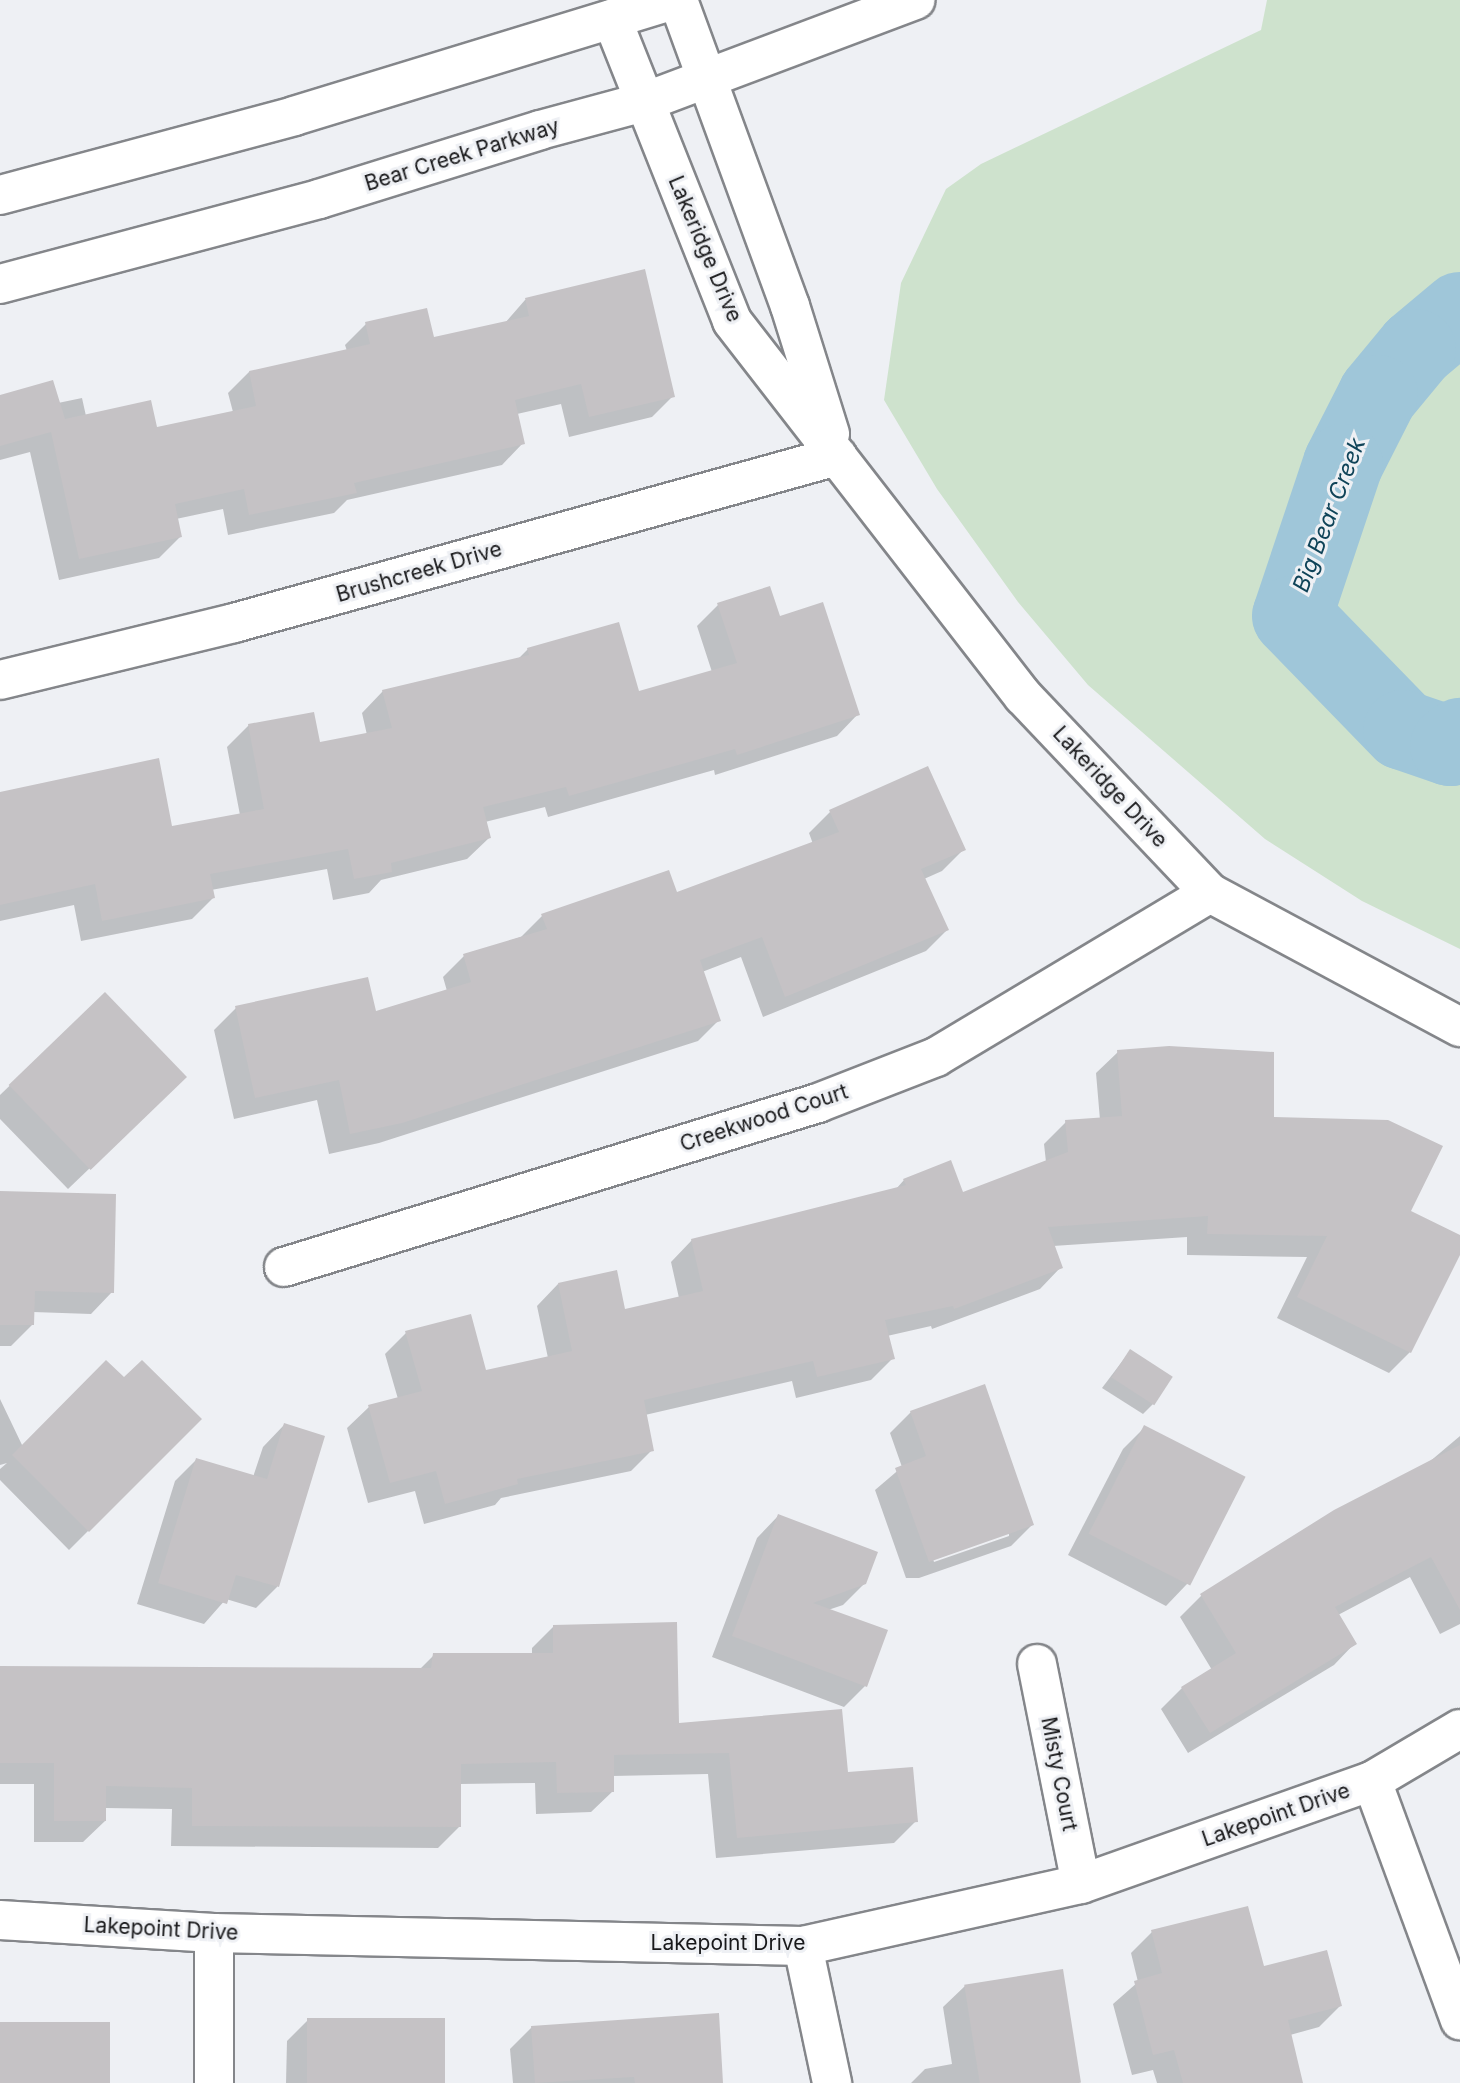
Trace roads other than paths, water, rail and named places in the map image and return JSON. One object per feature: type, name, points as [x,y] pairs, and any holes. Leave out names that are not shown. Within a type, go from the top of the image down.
[{"type":"street","points":[[0,195],[294,116],[675,0]]},
{"type":"street","name":"Lakeridge Drive","points":[[675,0],[708,81],[790,306],[837,456]]},
{"type":"street","name":"Bear Creek Parkway","points":[[0,284],[319,199],[540,130],[644,102],[708,81],[915,0]]},
{"type":"street","name":"Lakeridge Drive","points":[[612,19],[732,321],[1023,696],[1210,893],[1460,1027]]},
{"type":"street","name":"Brushcreek Drive","points":[[0,680],[234,623],[837,456]]},
{"type":"street","name":"Creekwood Court","points":[[284,1267],[818,1103],[936,1057],[1210,893]]},
{"type":"street","name":"Misty Court","points":[[1037,1664],[1081,1884]]},
{"type":"street","name":"Lakepoint Drive","points":[[0,1920],[214,1933],[803,1946],[1081,1884],[1372,1781],[1460,1730]]},
{"type":"street","points":[[1372,1781],[1460,2020]]},
{"type":"street","points":[[214,1933],[214,2083]]},
{"type":"street","points":[[803,1946],[832,2083]]},
{"type":"waterway","name":"Big Bear Creek","points":[[1460,312],[1416,349],[1378,395],[1343,464],[1292,616],[1403,730],[1450,746],[1460,738]]}]
